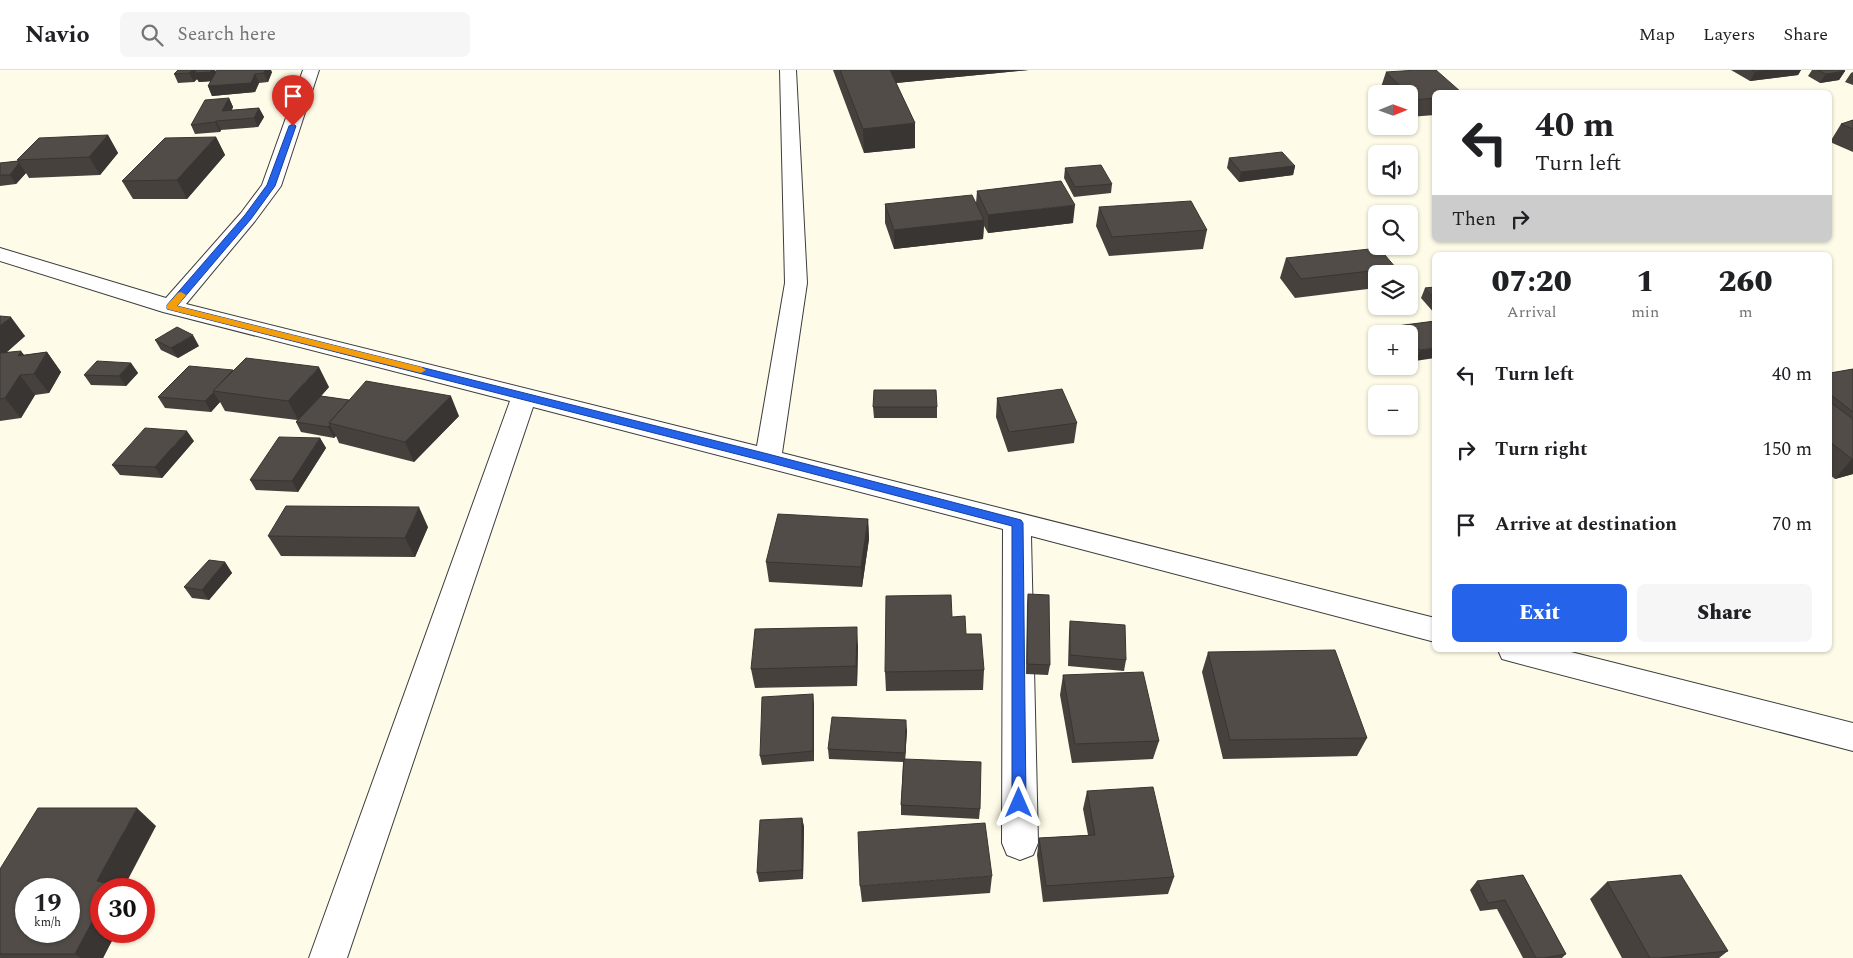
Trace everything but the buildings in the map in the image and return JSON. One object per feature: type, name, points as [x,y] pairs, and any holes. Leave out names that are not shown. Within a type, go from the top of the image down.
[{"type":"street","points":[[171,307],[248,217],[271,186],[312,70]]},
{"type":"street","points":[[768,458],[796,283],[788,70]]},
{"type":"street","points":[[0,254],[171,307],[768,458],[1432,629]]},
{"type":"street","points":[[328,958],[524,396]]},
{"type":"street","points":[[1017,523],[1020,843]]},
{"type":"street","points":[[1521,652],[1853,737]]},
{"type":"slow traffic","points":[[181,295],[171,307],[421,370]]},
{"type":"route","points":[[293,126],[271,186],[248,217],[171,307],[1017,523],[1019,803]]}]
